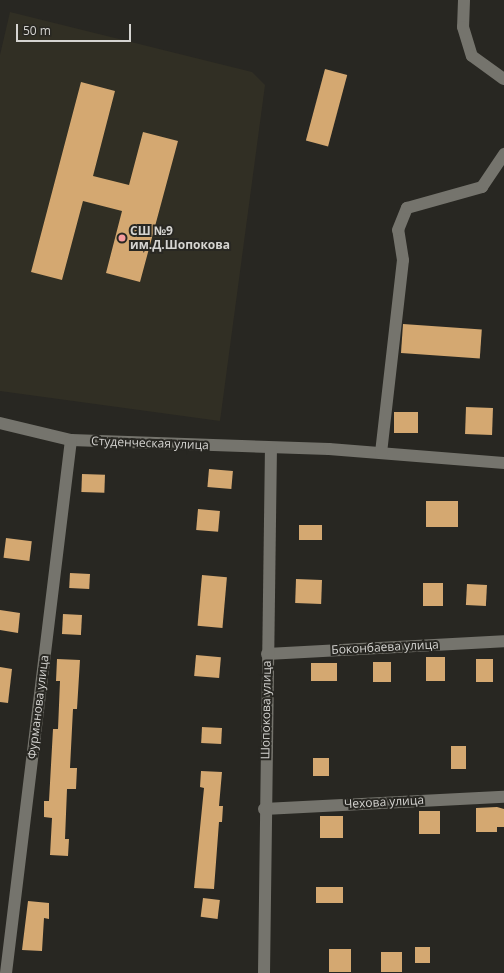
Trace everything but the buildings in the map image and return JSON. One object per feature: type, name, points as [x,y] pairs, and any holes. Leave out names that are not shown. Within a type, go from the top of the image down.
[{"type":"street","points":[[464,0],[462,27],[472,56],[504,79]]},
{"type":"street","points":[[504,154],[482,188],[407,208],[398,230],[403,260],[381,453],[504,463]]},
{"type":"street","name":"Студенческая улица","points":[[0,423],[71,440],[329,449],[381,453]]},
{"type":"street","name":"Фурманова улица","points":[[6,973],[71,440]]},
{"type":"street","name":"Шопокова улица","points":[[264,973],[264,809],[270,448]]},
{"type":"street","name":"Боконбаева улица","points":[[267,654],[504,641]]},
{"type":"street","name":"Чехова улица","points":[[264,809],[504,797]]},
{"type":"shaded area","name":"СШ №9 им.Д.Шопокова","points":[[10,12],[252,72],[265,85],[220,421],[0,391],[0,55]]},
{"type":"place","name":"СШ №9 им.Д.Шопокова","points":[[122,238]]}]
